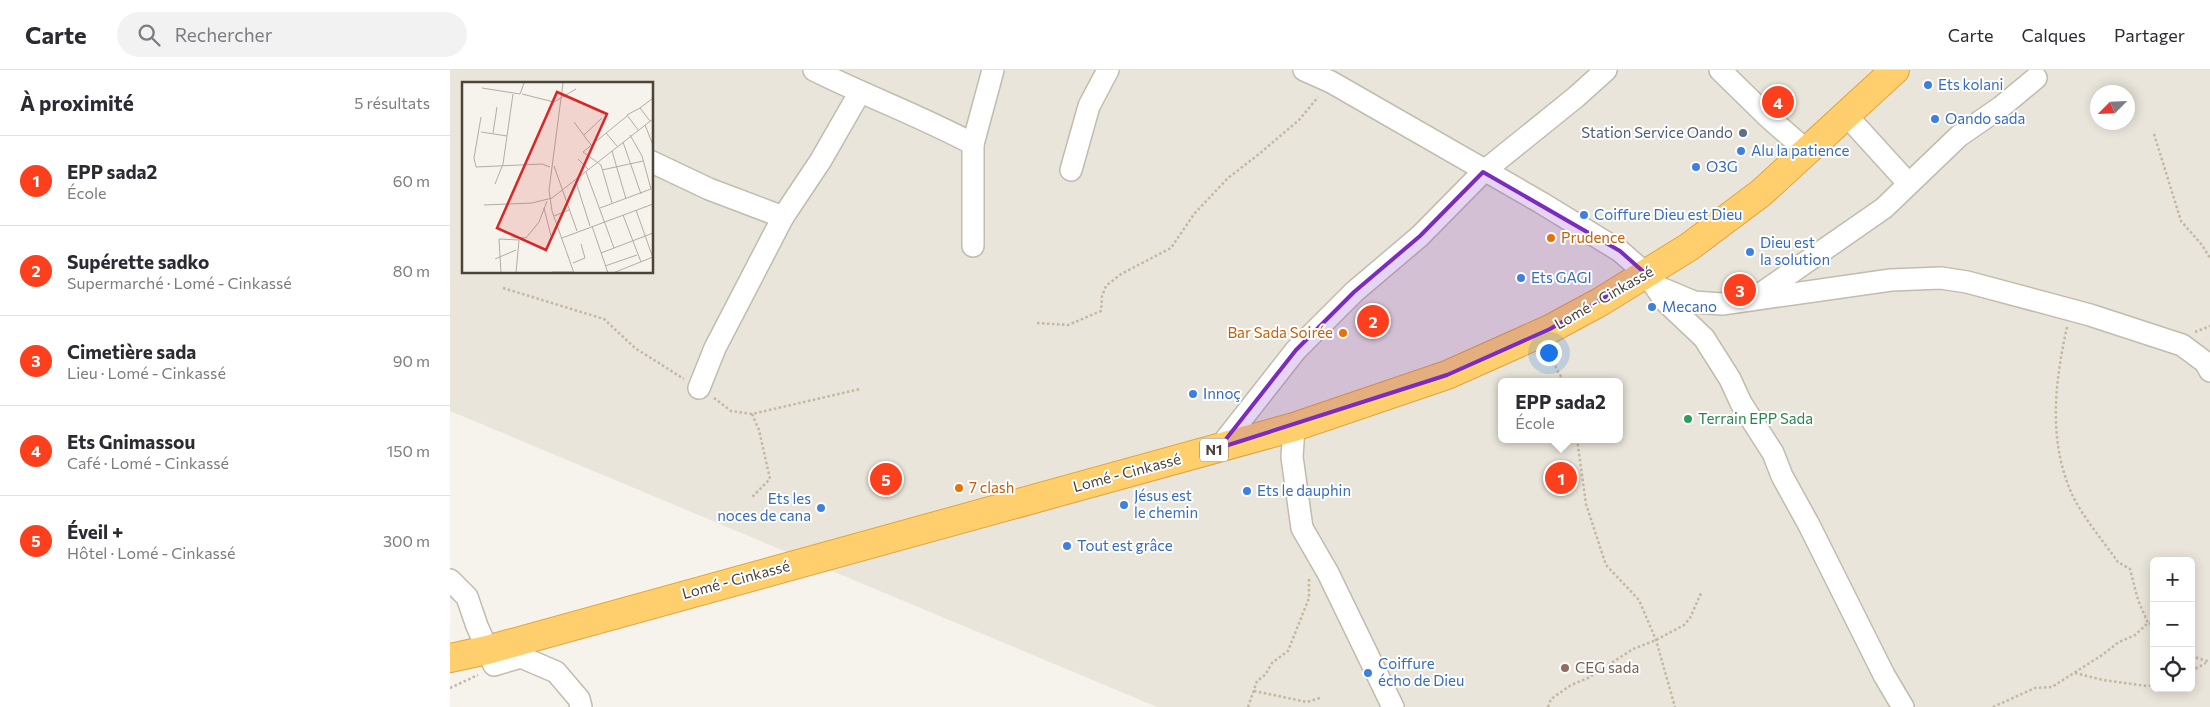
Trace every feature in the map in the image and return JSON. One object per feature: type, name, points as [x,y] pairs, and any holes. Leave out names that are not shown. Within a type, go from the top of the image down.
[{"type":"highway","name":"Lomé - Cinkassé","points":[[450,658],[491,657],[1294,427],[1447,375],[1550,329],[1650,279],[1761,193],[1895,70]]},
{"type":"street","points":[[814,70],[938,125],[973,144]]},
{"type":"street","points":[[973,246],[973,144],[993,70]]},
{"type":"street","points":[[1072,170],[1089,106],[1108,70]]},
{"type":"street","points":[[1304,70],[1337,76],[1483,172],[1540,202],[1620,251],[1650,279],[1666,302],[1704,338],[1730,379],[1741,403],[1772,453],[1884,675],[1903,707]]},
{"type":"street","points":[[1219,448],[1296,350],[1354,292],[1420,236],[1483,172],[1576,97],[1606,70]]},
{"type":"street","points":[[1720,70],[1806,151]]},
{"type":"street","points":[[1749,302],[1884,208],[1959,136],[2002,107],[2036,78]]},
{"type":"street","points":[[699,388],[719,339],[783,217],[821,160],[860,92]]},
{"type":"street","points":[[1847,116],[1908,184]]},
{"type":"street","points":[[654,163],[709,189],[783,217]]},
{"type":"street","points":[[1650,279],[1694,302],[1722,304],[1749,302],[1891,280],[1941,278],[1967,282],[2117,323],[2182,345],[2205,362],[2210,371]]},
{"type":"street","points":[[1294,427],[1292,457],[1302,528],[1328,574],[1393,707]]},
{"type":"street","points":[[450,580],[467,597],[491,657],[520,657],[556,672],[579,700],[581,707]]},
{"type":"path","points":[[1037,323],[1068,325],[1101,311],[1102,296],[1106,286],[1121,274],[1171,248],[1194,214],[1228,178],[1299,120],[1337,76]]},
{"type":"path","points":[[2154,134],[2181,221],[2202,245],[2210,258]]},
{"type":"path","points":[[503,288],[604,319],[635,348],[699,388],[731,411],[752,414],[860,389]]},
{"type":"path","points":[[1993,707],[2036,688],[2052,687],[2119,642],[2135,635],[2148,623],[2138,600],[2130,569],[2118,562],[2071,493],[2061,462],[2055,429],[2059,368],[2069,310]]},
{"type":"path","points":[[1550,329],[1556,368],[1562,378]]},
{"type":"path","points":[[752,414],[759,430],[770,479],[752,497]]},
{"type":"path","points":[[1577,443],[1586,504],[1606,565],[1639,600],[1656,640],[1675,707]]},
{"type":"path","points":[[1248,707],[1257,681],[1265,675],[1272,663],[1288,651],[1309,598],[1308,572]]},
{"type":"path","points":[[1548,707],[1551,699],[1571,685],[1588,678],[1633,649],[1656,640],[1684,625],[1690,618],[1702,591]]},
{"type":"path","points":[[450,688],[465,682],[491,657]]},
{"type":"path","points":[[2195,657],[2209,662]]},
{"type":"path","points":[[2195,669],[2209,662]]},
{"type":"path","points":[[2074,673],[2103,680],[2150,686]]},
{"type":"path","points":[[1253,691],[1307,702],[1320,698]]},
{"type":"highlighted area","points":[[1483,172],[1620,251],[1646,274],[1550,329],[1447,375],[1219,448],[1296,350],[1354,292],[1420,236]]},
{"type":"shaded area","points":[[450,70],[2210,70],[2210,707],[1157,707],[450,411]]},
{"type":"place","name":"Ets kolani","points":[[1928,85]]},
{"type":"place","name":"Ets Gnimassou","points":[[1778,102]]},
{"type":"place","name":"Oando sada","points":[[1935,119]]},
{"type":"place","name":"Station Service Oando","points":[[1743,133]]},
{"type":"place","name":"Alu la patience","points":[[1741,151]]},
{"type":"place","name":"O3G","points":[[1696,167]]},
{"type":"place","name":"Coiffure Dieu est Dieu","points":[[1584,215]]},
{"type":"place","name":"Prudence","points":[[1551,238]]},
{"type":"place","name":"Dieu est la solution","points":[[1750,252]]},
{"type":"place","name":"Ets GAGI","points":[[1521,278]]},
{"type":"place","name":"Cimetière sada","points":[[1740,290]]},
{"type":"place","name":"Mecano","points":[[1652,307]]},
{"type":"place","name":"Supérette sadko","points":[[1373,321]]},
{"type":"place","name":"Bar Sada Soirée","points":[[1343,333]]},
{"type":"place","name":"Innoç","points":[[1193,394]]},
{"type":"place","name":"Terrain EPP Sada","points":[[1688,419]]},
{"type":"place","name":"EPP sada2","points":[[1561,478]]},
{"type":"place","name":"Éveil +","points":[[886,479]]},
{"type":"place","name":"7 clash","points":[[959,488]]},
{"type":"place","name":"Ets le dauphin","points":[[1247,491]]},
{"type":"place","name":"Jésus est le chemin","points":[[1124,505]]},
{"type":"place","name":"Ets les noces de cana","points":[[821,508]]},
{"type":"place","name":"Tout est grâce","points":[[1067,546]]},
{"type":"place","name":"CEG sada","points":[[1565,668]]},
{"type":"place","name":"Coiffure écho de Dieu","points":[[1368,673]]}]
